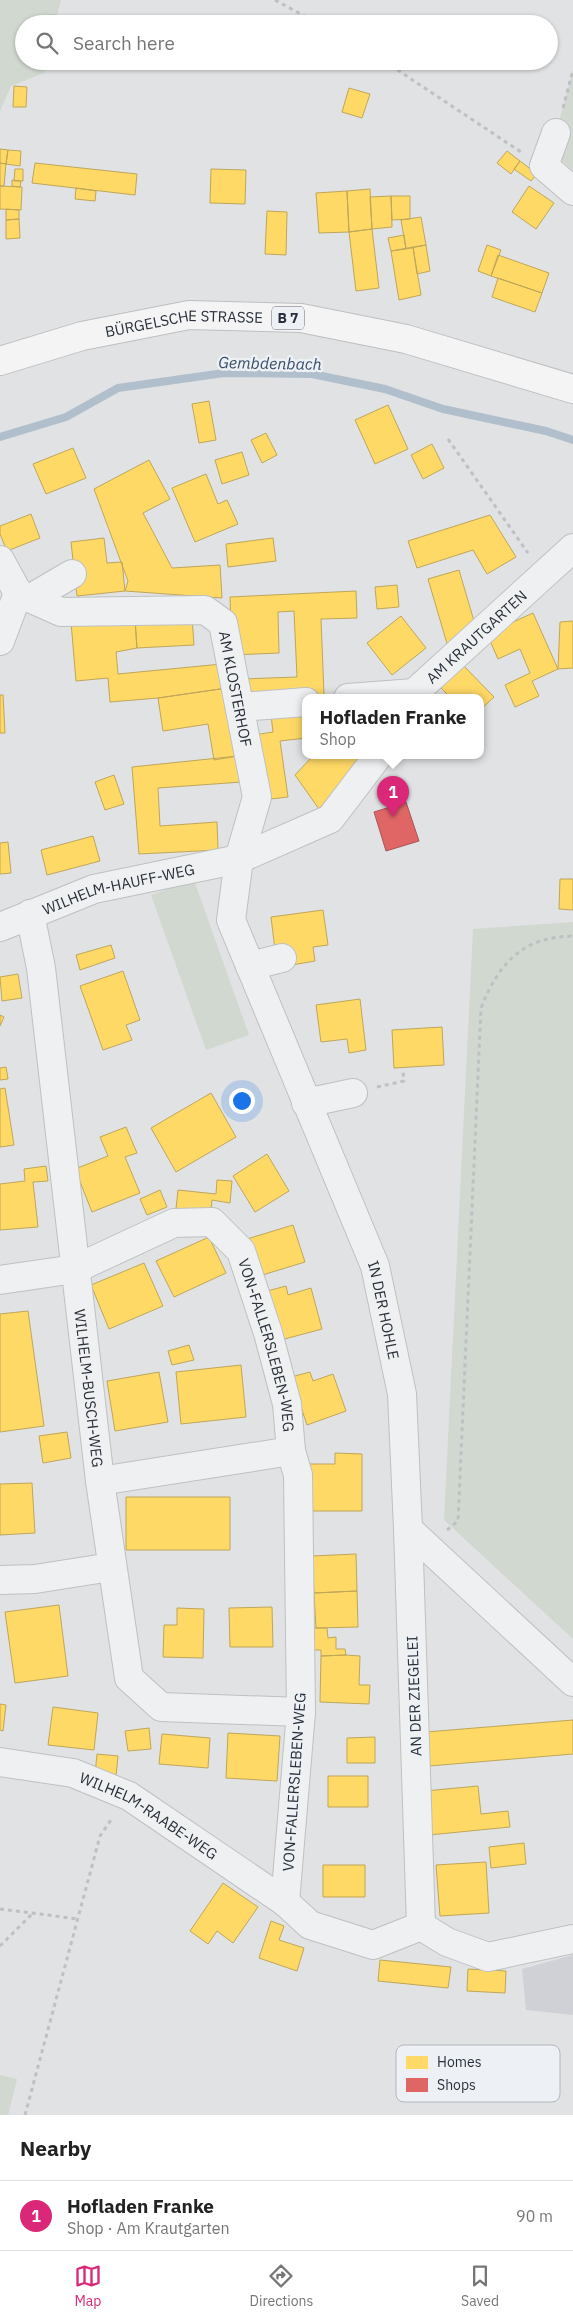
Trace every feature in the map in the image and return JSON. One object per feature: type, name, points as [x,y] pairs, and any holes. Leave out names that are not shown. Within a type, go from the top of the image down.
[{"type":"main road","name":"BÜRGELSCHE STRASSE","points":[[0,361],[82,336],[189,315],[301,318],[406,339],[573,389]]},
{"type":"street","points":[[556,133],[544,166],[573,191]]},
{"type":"street","name":"AM KRAUTGARTEN","points":[[415,694],[573,548]]},
{"type":"street","points":[[0,560],[24,596]]},
{"type":"street","points":[[0,641],[24,596],[72,574]]},
{"type":"street","name":"AM KLOSTERHOF","points":[[24,596],[62,612],[204,610],[223,622],[257,797],[239,859]]},
{"type":"street","points":[[240,707],[302,702]]},
{"type":"street","points":[[239,859],[330,819],[376,759]]},
{"type":"street","name":"WILHELM-HAUFF-WEG","points":[[0,927],[94,889],[239,859]]},
{"type":"street","name":"IN DER HOHLE","points":[[239,859],[231,920],[375,1266],[402,1394],[408,1529]]},
{"type":"street","name":"WILHELM-BUSCH-WEG","points":[[30,914],[40,968],[111,1567],[129,1678],[161,1707],[302,1712]]},
{"type":"street","points":[[250,966],[282,958]]},
{"type":"street","points":[[306,1103],[353,1093]]},
{"type":"street","name":"VON-FALLERSLEBEN-WEG","points":[[0,1280],[75,1269],[174,1223],[212,1222],[241,1251],[268,1333],[287,1404],[291,1451],[298,1475],[302,1712],[285,1902]]},
{"type":"street","name":"VON-FALLERSLEBEN-WEG","points":[[100,1481],[291,1451]]},
{"type":"street","points":[[408,1529],[573,1682]]},
{"type":"street","name":"AN DER ZIEGELEI","points":[[408,1529],[421,1926]]},
{"type":"street","points":[[0,1580],[34,1579],[111,1567]]},
{"type":"street","name":"WILHELM-RAABE-WEG","points":[[0,1762],[72,1773],[129,1796],[285,1902]]},
{"type":"street","points":[[285,1902],[310,1925],[373,1945],[421,1926],[447,1942],[488,1958],[573,1939]]},
{"type":"path","points":[[275,0],[302,15]]},
{"type":"path","points":[[398,70],[544,166]]},
{"type":"path","points":[[556,133],[573,70]]},
{"type":"path","points":[[448,439],[544,576]]},
{"type":"path","points":[[428,1548],[458,1521],[481,1008],[490,985],[506,961],[526,948],[552,937],[573,936]]},
{"type":"path","points":[[353,1093],[404,1081],[403,1072]]},
{"type":"path","points":[[25,2115],[100,1836],[129,1796]]},
{"type":"path","points":[[0,1909],[78,1919]]},
{"type":"path","points":[[0,1946],[33,1913]]},
{"type":"shaded area","points":[[0,0],[61,0],[57,15],[15,15],[15,70],[45,70],[44,73],[11,86],[0,111]]},
{"type":"shaded area","points":[[573,70],[573,170],[538,142],[556,133]]},
{"type":"shaded area","points":[[194,880],[249,1035],[206,1050],[151,895]]},
{"type":"shaded area","points":[[573,922],[573,1639],[444,1520],[473,929]]},
{"type":"shaded area","points":[[573,1955],[573,2015],[526,2010],[522,1969]]},
{"type":"shaded area","points":[[0,2075],[17,2079],[8,2115],[0,2115]]},
{"type":"building: Homes","points":[[14,86],[27,87],[26,107],[13,107]]},
{"type":"building: Homes","points":[[349,88],[370,94],[362,118],[342,112]]},
{"type":"building: Homes","points":[[0,149],[8,150],[6,164],[0,163]]},
{"type":"building: Homes","points":[[8,150],[21,151],[20,166],[6,164]]},
{"type":"building: Homes","points":[[507,151],[520,161],[511,174],[497,163]]},
{"type":"building: Homes","points":[[520,161],[537,174],[531,181],[514,169]]},
{"type":"building: Homes","points":[[0,163],[6,164],[4,186],[0,186]]},
{"type":"building: Homes","points":[[35,163],[137,174],[135,195],[32,183]]},
{"type":"building: Homes","points":[[15,169],[23,169],[23,181],[14,181]]},
{"type":"building: Homes","points":[[211,169],[246,170],[245,204],[210,203]]},
{"type":"building: Homes","points":[[12,180],[21,181],[20,187],[12,186]]},
{"type":"building: Homes","points":[[0,186],[22,187],[21,210],[0,209]]},
{"type":"building: Homes","points":[[529,186],[554,203],[536,229],[512,212]]},
{"type":"building: Homes","points":[[76,188],[96,191],[95,201],[75,199]]},
{"type":"building: Homes","points":[[370,189],[372,229],[349,232],[347,191]]},
{"type":"building: Homes","points":[[347,191],[349,232],[319,233],[316,193]]},
{"type":"building: Homes","points":[[391,196],[410,196],[410,219],[392,220]]},
{"type":"building: Homes","points":[[391,196],[392,227],[372,229],[370,197]]},
{"type":"building: Homes","points":[[6,209],[19,210],[19,219],[6,220]]},
{"type":"building: Homes","points":[[267,211],[287,212],[286,255],[265,254]]},
{"type":"building: Homes","points":[[421,217],[426,245],[406,249],[401,220]]},
{"type":"building: Homes","points":[[19,219],[20,238],[6,239],[6,220]]},
{"type":"building: Homes","points":[[372,229],[379,288],[356,291],[349,232]]},
{"type":"building: Homes","points":[[404,235],[406,249],[391,251],[388,238]]},
{"type":"building: Homes","points":[[426,245],[430,271],[417,274],[413,247]]},
{"type":"building: Homes","points":[[487,245],[501,250],[491,276],[478,271]]},
{"type":"building: Homes","points":[[413,247],[421,295],[399,300],[391,251]]},
{"type":"building: Homes","points":[[498,255],[549,273],[542,293],[491,276]]},
{"type":"building: Homes","points":[[498,278],[542,293],[535,312],[492,297]]},
{"type":"building: Homes","points":[[209,401],[216,440],[199,443],[192,404]]},
{"type":"building: Homes","points":[[388,405],[408,449],[375,464],[355,420]]},
{"type":"building: Homes","points":[[266,433],[277,455],[262,463],[251,440]]},
{"type":"building: Homes","points":[[432,444],[444,468],[423,479],[411,455]]},
{"type":"building: Homes","points":[[73,448],[86,478],[46,494],[33,464]]},
{"type":"building: Homes","points":[[242,452],[249,475],[222,484],[215,460]]},
{"type":"building: Homes","points":[[149,460],[170,499],[143,513],[172,568],[220,565],[222,598],[125,591],[128,581],[94,489]]},
{"type":"building: Homes","points":[[206,474],[218,504],[227,500],[238,524],[195,542],[172,488]]},
{"type":"building: Homes","points":[[31,514],[40,538],[7,551],[0,534],[0,526]]},
{"type":"building: Homes","points":[[490,515],[516,557],[487,574],[473,550],[417,568],[408,541]]},
{"type":"building: Homes","points":[[104,538],[107,563],[122,562],[125,591],[77,596],[71,542]]},
{"type":"building: Homes","points":[[273,538],[276,561],[228,567],[226,544]]},
{"type":"building: Homes","points":[[459,570],[474,621],[448,647],[428,579]]},
{"type":"building: Homes","points":[[397,585],[399,607],[377,609],[375,587]]},
{"type":"building: Homes","points":[[356,591],[357,618],[321,619],[324,694],[243,698],[242,679],[297,677],[294,611],[278,612],[279,653],[232,655],[230,597]]},
{"type":"building: Homes","points":[[533,613],[558,669],[532,681],[539,696],[515,707],[505,685],[530,673],[520,649],[498,659],[487,634]]},
{"type":"building: Homes","points":[[401,616],[426,648],[392,675],[367,643]]},
{"type":"building: Homes","points":[[192,617],[194,645],[137,648],[135,620]]},
{"type":"building: Homes","points":[[135,620],[137,648],[116,652],[118,674],[222,664],[227,688],[158,698],[110,702],[108,678],[76,681],[71,622]]},
{"type":"building: Homes","points":[[573,621],[573,668],[558,669],[560,622]]},
{"type":"building: Homes","points":[[461,663],[494,697],[484,706],[484,694],[447,694],[438,685]]},
{"type":"building: Homes","points":[[227,688],[238,756],[214,760],[208,724],[163,731],[158,698]]},
{"type":"building: Homes","points":[[0,695],[3,695],[5,733],[0,733]]},
{"type":"building: Homes","points":[[302,711],[302,738],[280,741],[288,797],[262,800],[254,735],[273,732],[271,715]]},
{"type":"building: Homes","points":[[238,756],[242,782],[158,788],[160,826],[217,822],[218,850],[139,854],[132,767]]},
{"type":"building: Homes","points":[[310,759],[360,759],[319,809],[295,775]]},
{"type":"building: Homes","points":[[114,775],[124,804],[105,810],[95,782]]},
{"type":"building: Homes","points":[[93,836],[100,861],[47,875],[41,850]]},
{"type":"building: Homes","points":[[8,842],[11,873],[0,874],[0,843]]},
{"type":"building: Homes","points":[[560,879],[573,879],[573,910],[559,909]]},
{"type":"building: Homes","points":[[323,910],[328,945],[313,947],[315,961],[292,965],[275,950],[271,917]]},
{"type":"building: Homes","points":[[111,945],[115,958],[80,970],[76,955]]},
{"type":"building: Homes","points":[[123,971],[140,1020],[126,1025],[132,1040],[103,1050],[80,986]]},
{"type":"building: Homes","points":[[18,974],[22,998],[2,1001],[0,977]]},
{"type":"building: Homes","points":[[360,999],[366,1050],[349,1053],[347,1039],[321,1042],[316,1005]]},
{"type":"building: Homes","points":[[0,1015],[4,1017],[0,1026]]},
{"type":"building: Homes","points":[[442,1027],[444,1065],[394,1068],[392,1030]]},
{"type":"building: Homes","points":[[6,1067],[8,1079],[0,1080],[0,1068]]},
{"type":"building: Homes","points":[[5,1088],[14,1145],[0,1147],[0,1089]]},
{"type":"building: Homes","points":[[211,1093],[236,1137],[176,1172],[151,1128]]},
{"type":"building: Homes","points":[[126,1127],[137,1153],[125,1157],[140,1193],[92,1212],[75,1169],[108,1156],[100,1137]]},
{"type":"building: Homes","points":[[267,1154],[289,1191],[255,1212],[233,1176]]},
{"type":"building: Homes","points":[[46,1166],[48,1181],[33,1182],[38,1227],[0,1230],[0,1184],[25,1181],[24,1169]]},
{"type":"building: Homes","points":[[217,1180],[232,1181],[230,1203],[212,1200],[211,1212],[176,1209],[178,1190],[216,1194]]},
{"type":"building: Homes","points":[[160,1190],[167,1207],[147,1215],[140,1199]]},
{"type":"building: Homes","points":[[293,1225],[305,1262],[259,1276],[247,1239]]},
{"type":"building: Homes","points":[[209,1237],[226,1273],[174,1297],[156,1261]]},
{"type":"building: Homes","points":[[144,1263],[163,1306],[109,1329],[91,1285]]},
{"type":"building: Homes","points":[[286,1286],[288,1295],[311,1288],[322,1329],[281,1340],[260,1293]]},
{"type":"building: Homes","points":[[28,1311],[44,1426],[0,1432],[0,1314]]},
{"type":"building: Homes","points":[[189,1345],[194,1360],[172,1365],[168,1351]]},
{"type":"building: Homes","points":[[241,1365],[246,1417],[181,1424],[176,1372]]},
{"type":"building: Homes","points":[[159,1372],[168,1422],[115,1431],[107,1381]]},
{"type":"building: Homes","points":[[310,1372],[313,1381],[333,1374],[346,1411],[307,1425],[291,1377]]},
{"type":"building: Homes","points":[[67,1432],[71,1458],[43,1463],[39,1436]]},
{"type":"building: Homes","points":[[335,1453],[362,1454],[362,1511],[306,1511],[307,1464],[335,1464]]},
{"type":"building: Homes","points":[[32,1483],[35,1533],[0,1535],[0,1484]]},
{"type":"building: Homes","points":[[126,1497],[230,1497],[230,1550],[126,1550]]},
{"type":"building: Homes","points":[[356,1554],[357,1591],[314,1593],[312,1556]]},
{"type":"building: Homes","points":[[357,1591],[358,1627],[316,1628],[314,1593]]},
{"type":"building: Homes","points":[[59,1605],[68,1676],[15,1683],[5,1612]]},
{"type":"building: Homes","points":[[272,1607],[273,1647],[230,1647],[229,1608]]},
{"type":"building: Homes","points":[[177,1608],[204,1609],[203,1658],[163,1657],[164,1625],[177,1625]]},
{"type":"building: Homes","points":[[308,1628],[327,1628],[328,1638],[336,1637],[336,1649],[345,1649],[346,1655],[321,1656],[321,1650],[308,1650]]},
{"type":"building: Homes","points":[[321,1656],[360,1656],[359,1685],[370,1685],[369,1704],[320,1702]]},
{"type":"building: Homes","points":[[0,1704],[6,1705],[3,1731],[0,1730]]},
{"type":"building: Homes","points":[[53,1707],[98,1713],[94,1750],[48,1745]]},
{"type":"building: Homes","points":[[573,1720],[573,1754],[429,1766],[426,1732]]},
{"type":"building: Homes","points":[[149,1728],[151,1749],[128,1751],[125,1731]]},
{"type":"building: Homes","points":[[228,1733],[280,1736],[277,1781],[226,1778]]},
{"type":"building: Homes","points":[[162,1734],[210,1738],[208,1768],[159,1764]]},
{"type":"building: Homes","points":[[375,1737],[375,1763],[347,1763],[347,1738]]},
{"type":"building: Homes","points":[[97,1754],[118,1756],[116,1776],[95,1774]]},
{"type":"building: Homes","points":[[328,1776],[368,1776],[368,1807],[328,1807]]},
{"type":"building: Homes","points":[[478,1786],[481,1814],[508,1811],[510,1827],[429,1835],[425,1791]]},
{"type":"building: Homes","points":[[524,1843],[526,1864],[491,1868],[489,1847]]},
{"type":"building: Homes","points":[[486,1862],[489,1913],[440,1916],[436,1865]]},
{"type":"building: Homes","points":[[323,1865],[365,1865],[365,1897],[323,1897]]},
{"type":"building: Homes","points":[[223,1883],[258,1907],[233,1943],[217,1931],[208,1944],[190,1931]]},
{"type":"building: Homes","points":[[271,1921],[284,1926],[279,1940],[304,1948],[297,1971],[259,1958]]},
{"type":"building: Homes","points":[[380,1960],[451,1967],[448,1988],[378,1981]]},
{"type":"building: Homes","points":[[468,1969],[506,1971],[505,1993],[467,1991]]},
{"type":"building: Shops","points":[[406,802],[419,841],[386,851],[374,812]]},
{"type":"waterway","name":"Gembdenbach","points":[[0,437],[66,417],[118,388],[224,373],[312,374],[385,389],[443,409],[546,431],[573,440]]},
{"type":"place","name":"Hofladen Franke","points":[[393,817]]}]
